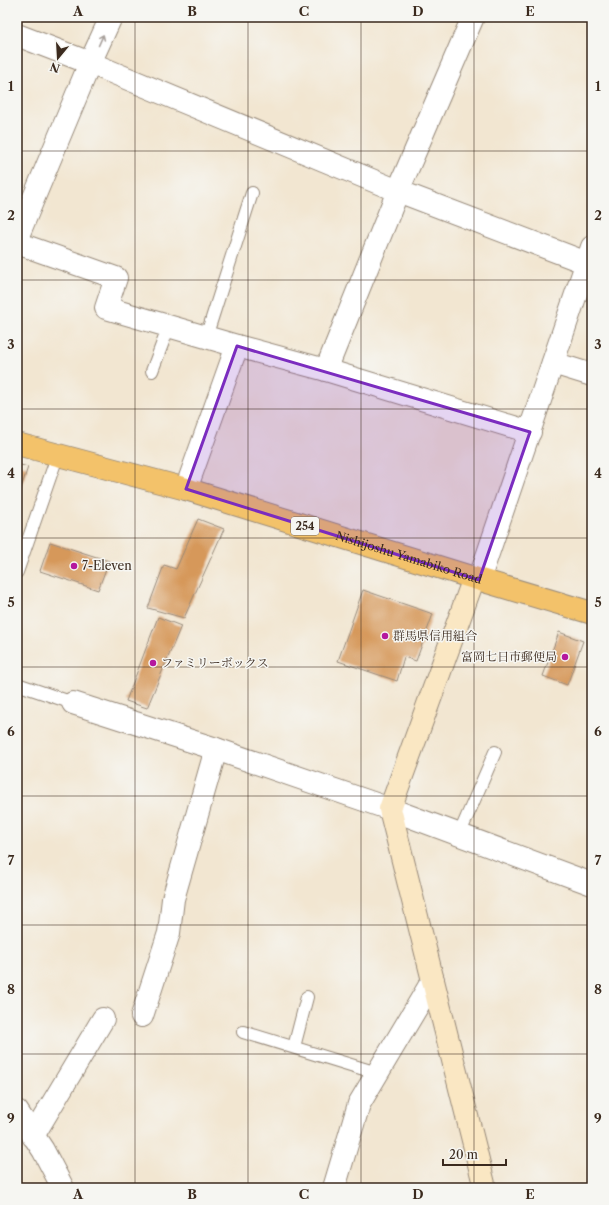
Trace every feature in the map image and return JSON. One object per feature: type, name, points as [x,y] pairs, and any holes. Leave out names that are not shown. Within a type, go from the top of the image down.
[{"type":"highway","name":"Nishijoshu Yamabiko Road","points":[[17,444],[186,489],[476,579],[592,613]]},
{"type":"street","points":[[111,17],[90,63],[17,238],[116,278],[106,308],[326,370],[530,432]]},
{"type":"street","points":[[326,370],[398,191],[473,17]]},
{"type":"street","points":[[17,35],[90,63],[398,191],[590,258],[530,432],[390,809],[485,1188]]},
{"type":"street","points":[[186,489],[237,346]]},
{"type":"street","points":[[554,363],[592,375]]},
{"type":"street","points":[[73,703],[216,749],[390,809],[592,884]]},
{"type":"street","points":[[142,1016],[169,933],[173,900],[216,749]]},
{"type":"street","points":[[334,1188],[359,1104],[433,980]]},
{"type":"street","points":[[63,1188],[24,1128],[103,1019]]},
{"type":"lane","points":[[206,337],[252,193]]},
{"type":"lane","points":[[152,371],[169,326]]},
{"type":"lane","points":[[17,572],[58,454]]},
{"type":"lane","points":[[17,684],[73,703]]},
{"type":"lane","points":[[459,835],[495,752]]},
{"type":"lane","points":[[294,1047],[307,997]]},
{"type":"lane","points":[[243,1032],[377,1073]]},
{"type":"highlighted area","points":[[237,346],[530,432],[479,580],[186,489]]},
{"type":"building","points":[[17,464],[28,467],[17,500]]},
{"type":"building","points":[[198,519],[224,529],[184,618],[148,608],[164,565],[176,569]]},
{"type":"building","name":"7-Eleven","points":[[50,542],[109,561],[98,590],[40,571]]},
{"type":"building","points":[[363,590],[433,614],[416,661],[404,657],[397,681],[338,661]]},
{"type":"building","name":"ファミリーボックス","points":[[158,617],[181,626],[147,708],[126,701]]},
{"type":"building","points":[[559,632],[583,641],[567,685],[543,676]]},
{"type":"place","name":"7-Eleven","points":[[74,566]]},
{"type":"place","name":"群馬県信用組合","points":[[385,636]]},
{"type":"place","name":"富岡七日市郵便局","points":[[565,657]]},
{"type":"place","name":"ファミリーボックス","points":[[153,663]]}]
